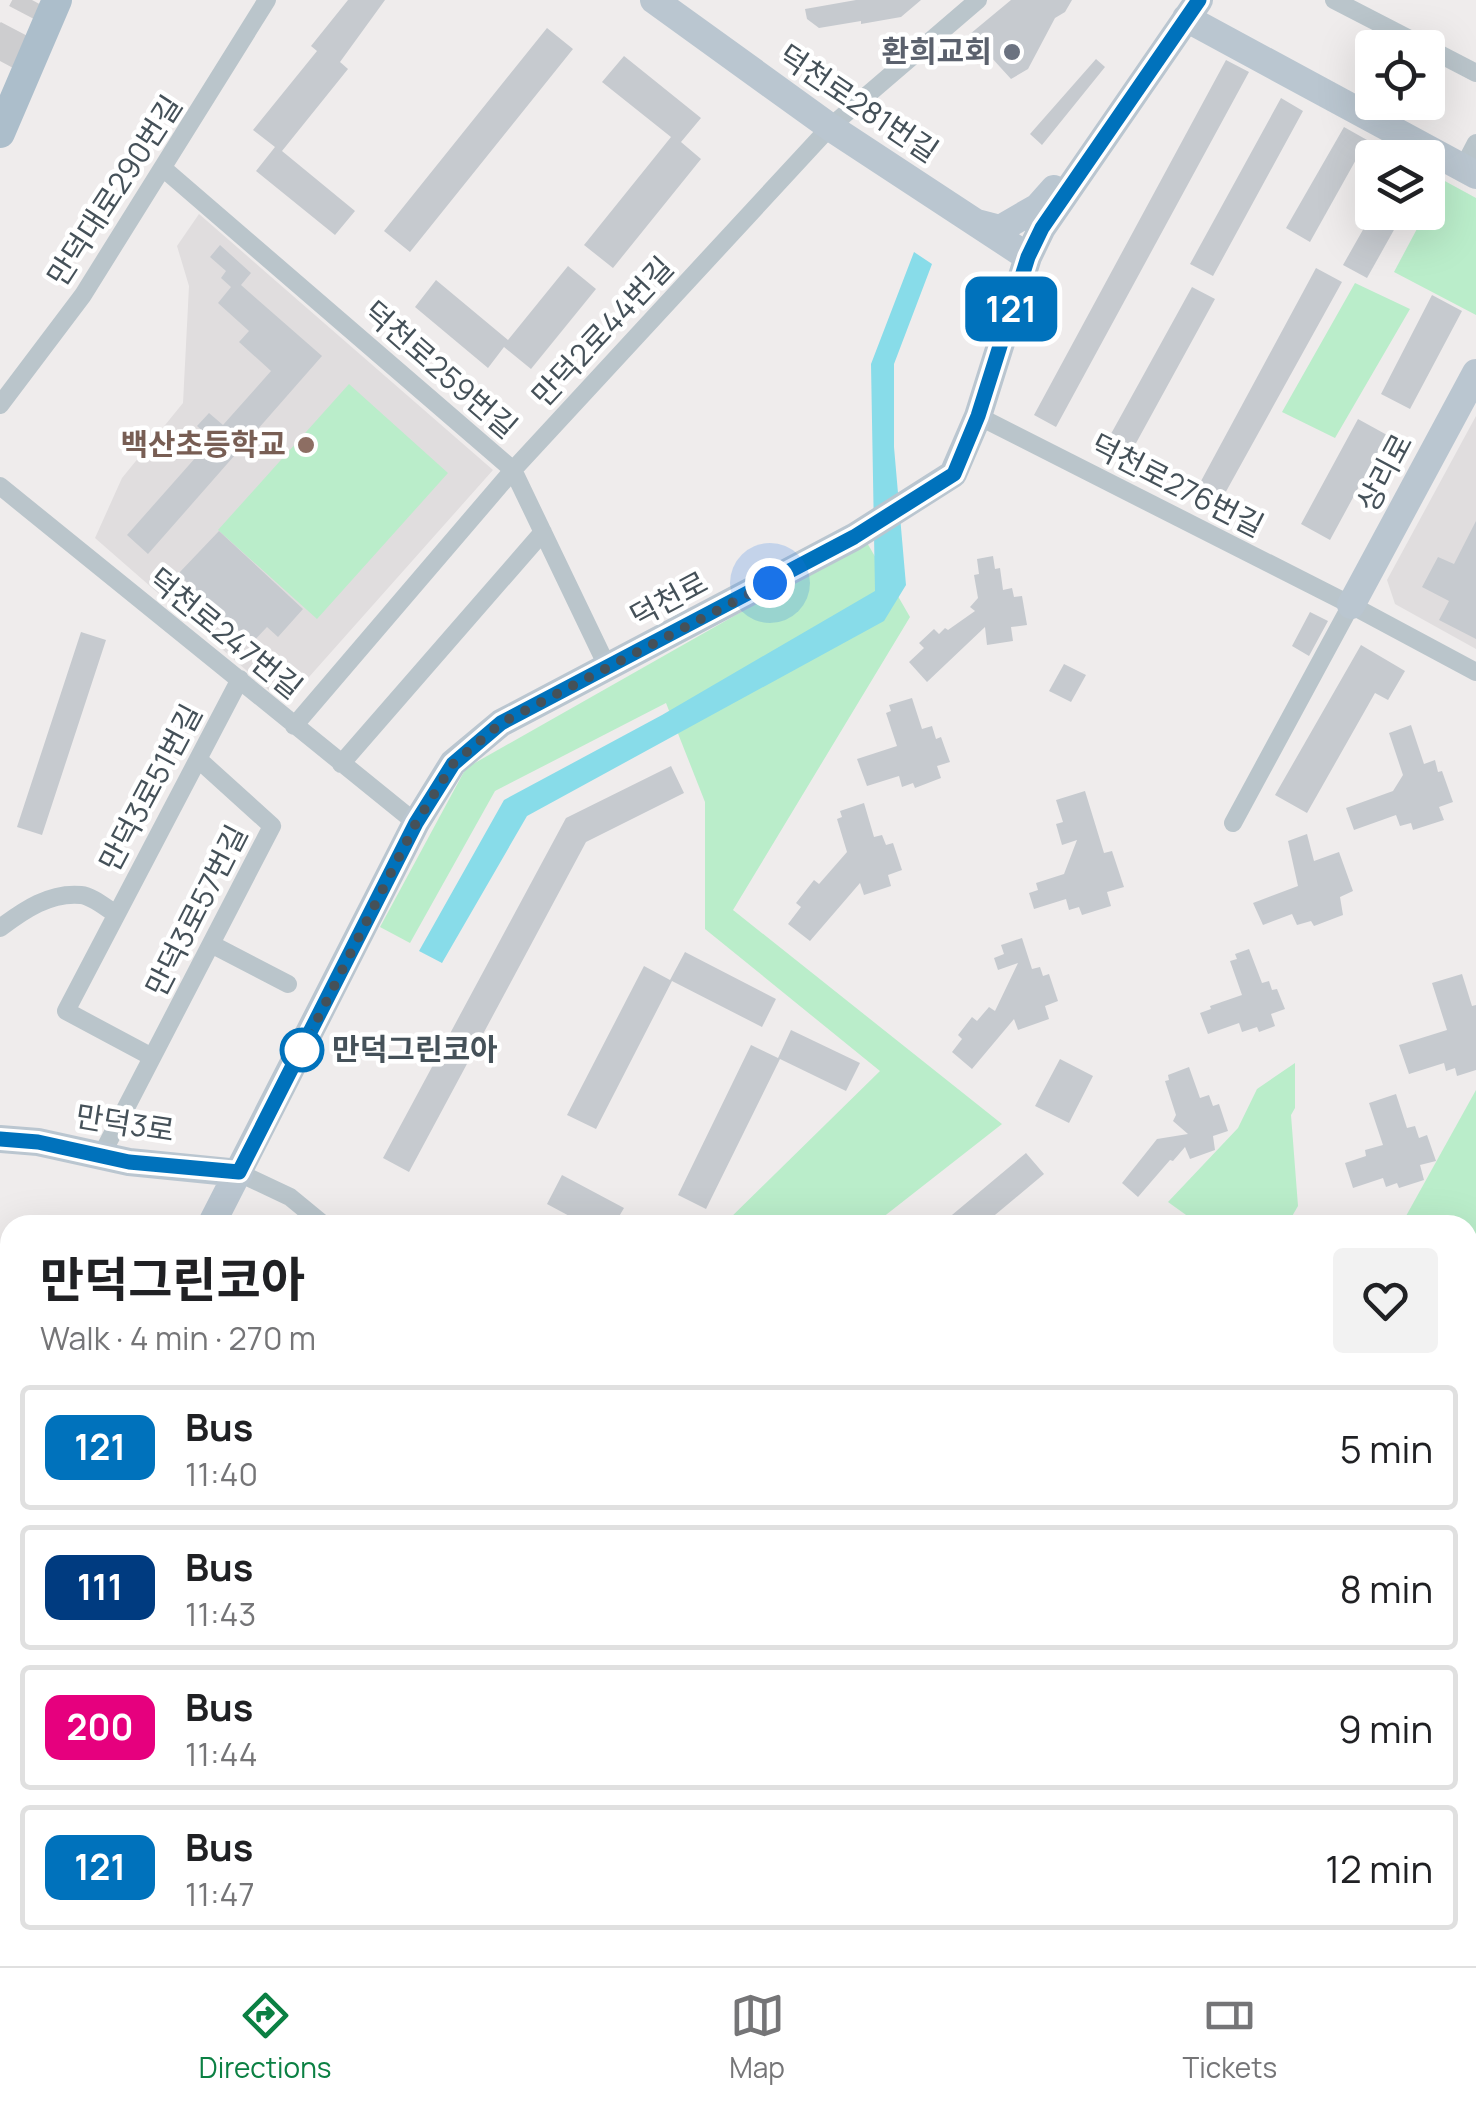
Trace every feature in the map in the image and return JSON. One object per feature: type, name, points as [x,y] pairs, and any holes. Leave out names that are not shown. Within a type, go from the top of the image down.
[{"type":"main road","points":[[0,133],[56,0]]},
{"type":"main road","name":"덕천로281번길","points":[[654,0],[830,126],[1028,257]]},
{"type":"main road","points":[[1193,9],[1472,162]]},
{"type":"main road","name":"덕천로","points":[[216,1215],[416,823],[453,764],[501,723],[854,537],[954,474],[978,416],[1028,257],[1042,228],[1193,9]]},
{"type":"main road","points":[[976,222],[1000,229],[1038,207],[1098,142]]},
{"type":"main road","name":"상리로","points":[[1351,605],[1476,373]]},
{"type":"main road","name":"만덕3로","points":[[0,1139],[38,1142],[101,1156],[239,1172]]},
{"type":"street","name":"만덕대로290번길","points":[[0,405],[83,295],[267,0]]},
{"type":"street","name":"만덕2로44번길","points":[[294,726],[514,470],[830,126],[978,0]]},
{"type":"street","points":[[1334,0],[1392,30]]},
{"type":"street","points":[[1445,57],[1476,73]]},
{"type":"street","name":"덕천로259번길","points":[[164,169],[514,470],[608,668]]},
{"type":"street","name":"덕천로276번길","points":[[978,416],[1476,672]]},
{"type":"street","name":"덕천로247번길","points":[[0,486],[416,823]]},
{"type":"street","points":[[341,764],[544,532]]},
{"type":"street","points":[[1233,823],[1351,605]]},
{"type":"street","name":"만덕3로51번길","points":[[0,928],[49,898],[84,894],[116,914],[240,679]]},
{"type":"street","name":"만덕3로57번길","points":[[101,1156],[272,826],[198,759]]},
{"type":"street","points":[[116,914],[66,1011],[152,1057]]},
{"type":"street","points":[[211,944],[288,984]]},
{"type":"street","points":[[239,1172],[290,1197],[312,1215]]},
{"type":"shaded area","name":"백산초등학교","points":[[199,214],[493,470],[285,704],[95,538],[122,478],[183,403],[189,286],[177,246]]},
{"type":"shaded area","points":[[1476,416],[1476,649],[1395,604],[1387,580]]},
{"type":"green space","points":[[1445,181],[1476,198],[1476,315],[1394,272],[1416,230],[1445,230]]},
{"type":"green space","points":[[1355,283],[1410,309],[1335,438],[1282,412]]},
{"type":"green space","points":[[349,384],[448,473],[317,619],[218,530]]},
{"type":"green space","points":[[866,541],[910,617],[733,910],[1002,1124],[886,1215],[733,1215],[880,1071],[705,929],[705,802],[666,703],[495,791],[410,943],[380,927],[466,768]]},
{"type":"green space","points":[[1295,1063],[1295,1108],[1291,1115],[1298,1206],[1293,1215],[1186,1215],[1168,1202],[1238,1128],[1257,1089]]},
{"type":"green space","points":[[1476,1090],[1476,1215],[1407,1215]]},
{"type":"water","points":[[914,252],[932,264],[894,364],[894,447],[906,585],[884,621],[527,816],[442,963],[419,951],[504,800],[662,715],[875,591],[871,364]]},
{"type":"building","points":[[348,0],[385,0],[340,62],[348,69],[282,151],[355,211],[335,235],[256,171],[275,147],[253,130],[317,51],[311,46]]},
{"type":"building","points":[[856,0],[921,0],[901,17],[861,24],[819,28],[807,19],[805,9]]},
{"type":"building","name":"환희교회","points":[[1011,0],[1072,0],[1065,12],[1055,18],[1028,69],[1011,79],[970,34]]},
{"type":"building","points":[[547,28],[573,49],[410,252],[384,231]]},
{"type":"building","points":[[624,56],[701,118],[681,142],[701,159],[613,268],[584,245],[671,137],[602,82]]},
{"type":"building","points":[[1096,59],[1105,67],[1042,145],[1030,134]]},
{"type":"building","points":[[1226,60],[1249,72],[1056,427],[1034,415]]},
{"type":"building","points":[[1281,98],[1303,111],[1213,276],[1190,264]]},
{"type":"building","points":[[1344,127],[1367,140],[1355,140],[1355,161],[1310,242],[1286,228]]},
{"type":"building","points":[[1363,230],[1394,230],[1367,278],[1343,265]]},
{"type":"building","points":[[220,245],[251,273],[241,285],[322,356],[148,554],[127,535],[212,439],[197,426],[209,413],[223,425],[271,371],[239,342],[249,331],[218,303],[231,287],[221,278],[226,271],[210,257]]},
{"type":"building","points":[[568,266],[596,289],[531,369],[504,347],[488,368],[415,307],[436,280],[508,340]]},
{"type":"building","points":[[1316,268],[1342,282],[1218,506],[1194,494]]},
{"type":"building","points":[[1192,287],[1215,299],[1124,465],[1101,452]]},
{"type":"building","points":[[1432,295],[1462,311],[1410,409],[1381,394]]},
{"type":"building","points":[[1358,419],[1387,435],[1330,540],[1301,524]]},
{"type":"building","points":[[1476,521],[1476,639],[1439,620],[1449,601],[1422,587],[1438,557],[1454,564]]},
{"type":"building","points":[[219,531],[303,609],[278,637],[267,627],[252,643],[178,574]]},
{"type":"building","points":[[993,556],[995,569],[1000,568],[1003,590],[1012,588],[1014,597],[1022,596],[1027,625],[1011,627],[1013,641],[987,645],[985,627],[927,682],[909,662],[924,648],[919,643],[934,629],[939,634],[975,611],[970,607],[978,598],[974,575],[979,574],[977,559]]},
{"type":"building","points":[[1310,612],[1328,621],[1309,656],[1292,646]]},
{"type":"building","points":[[81,632],[106,640],[42,835],[17,827]]},
{"type":"building","points":[[1361,645],[1405,671],[1388,700],[1375,693],[1307,813],[1275,795]]},
{"type":"building","points":[[1064,664],[1086,675],[1071,702],[1049,691]]},
{"type":"building","points":[[912,698],[922,729],[932,726],[936,739],[941,737],[950,762],[937,766],[941,778],[915,788],[913,783],[902,787],[899,776],[867,786],[857,759],[897,746],[886,713],[891,711],[889,705]]},
{"type":"building","points":[[1411,725],[1424,764],[1435,760],[1453,802],[1439,807],[1444,820],[1413,830],[1411,823],[1400,826],[1396,815],[1354,830],[1346,808],[1393,791],[1403,775],[1389,733]]},
{"type":"building","points":[[671,766],[684,793],[586,842],[409,1172],[383,1158],[566,818]]},
{"type":"building","points":[[1085,791],[1104,853],[1112,851],[1124,887],[1107,892],[1111,906],[1082,915],[1079,907],[1069,910],[1066,899],[1034,909],[1029,893],[1038,890],[1036,883],[1064,874],[1077,840],[1062,845],[1056,824],[1063,822],[1056,800]]},
{"type":"building","points":[[864,803],[874,837],[882,835],[886,845],[893,843],[902,870],[888,875],[891,886],[864,895],[860,883],[810,941],[788,924],[801,907],[796,903],[814,880],[819,884],[847,852],[837,819],[842,817],[840,811]]},
{"type":"building","points":[[1307,834],[1314,861],[1339,852],[1353,891],[1340,897],[1343,915],[1314,926],[1311,921],[1297,925],[1292,914],[1263,925],[1253,903],[1298,886],[1288,841]]},
{"type":"building","points":[[1022,938],[1032,969],[1040,967],[1043,976],[1049,974],[1058,1001],[1045,1006],[1049,1019],[1018,1030],[1014,1019],[972,1069],[952,1052],[962,1039],[958,1035],[972,1017],[977,1021],[989,1007],[995,1011],[1018,963],[998,970],[994,958],[1004,954],[1001,945]]},
{"type":"building","points":[[1249,949],[1262,983],[1269,981],[1272,990],[1277,989],[1285,1009],[1271,1014],[1275,1026],[1259,1032],[1257,1027],[1242,1032],[1239,1023],[1208,1034],[1200,1013],[1242,995],[1230,961],[1237,959],[1235,954]]},
{"type":"building","points":[[685,952],[776,999],[762,1027],[672,981],[596,1129],[567,1115],[644,966],[670,980]]},
{"type":"building","points":[[1462,974],[1472,1006],[1476,1005],[1476,1070],[1457,1076],[1455,1068],[1446,1071],[1444,1063],[1409,1074],[1399,1045],[1447,1030],[1432,983]]},
{"type":"building","points":[[791,1030],[860,1063],[846,1091],[780,1059],[706,1209],[678,1195],[751,1045],[778,1058]]},
{"type":"building","points":[[1060,1059],[1093,1076],[1069,1123],[1035,1106]]},
{"type":"building","points":[[1189,1067],[1200,1098],[1209,1095],[1213,1106],[1219,1104],[1228,1131],[1213,1136],[1215,1150],[1190,1159],[1185,1147],[1138,1197],[1122,1183],[1157,1139],[1188,1134],[1173,1121],[1176,1115],[1165,1081],[1169,1080],[1168,1075]]},
{"type":"building","points":[[1396,1094],[1407,1128],[1415,1126],[1419,1138],[1427,1135],[1436,1161],[1420,1165],[1424,1180],[1399,1188],[1397,1183],[1386,1187],[1383,1178],[1353,1188],[1345,1163],[1366,1156],[1365,1150],[1383,1145],[1369,1103]]},
{"type":"building","points":[[1026,1153],[1044,1174],[995,1215],[952,1215]]},
{"type":"building","points":[[562,1175],[624,1208],[620,1215],[567,1215],[547,1204]]},
{"type":"tunnel","points":[[0,61],[32,0]]},
{"type":"bus line","name":"121","points":[[0,1139],[38,1142],[129,1162],[239,1172],[416,823],[453,764],[501,723],[854,537],[954,474],[978,416],[1028,257],[1042,228],[1199,0]]},
{"type":"place","name":"환희교회","points":[[1012,52]]},
{"type":"place","name":"백산초등학교","points":[[306,445]]},
{"type":"place","name":"만덕그린코아","points":[[302,1050]]},
{"type":"route","points":[[302,1050],[416,823],[453,764],[501,723],[770,583]]}]
